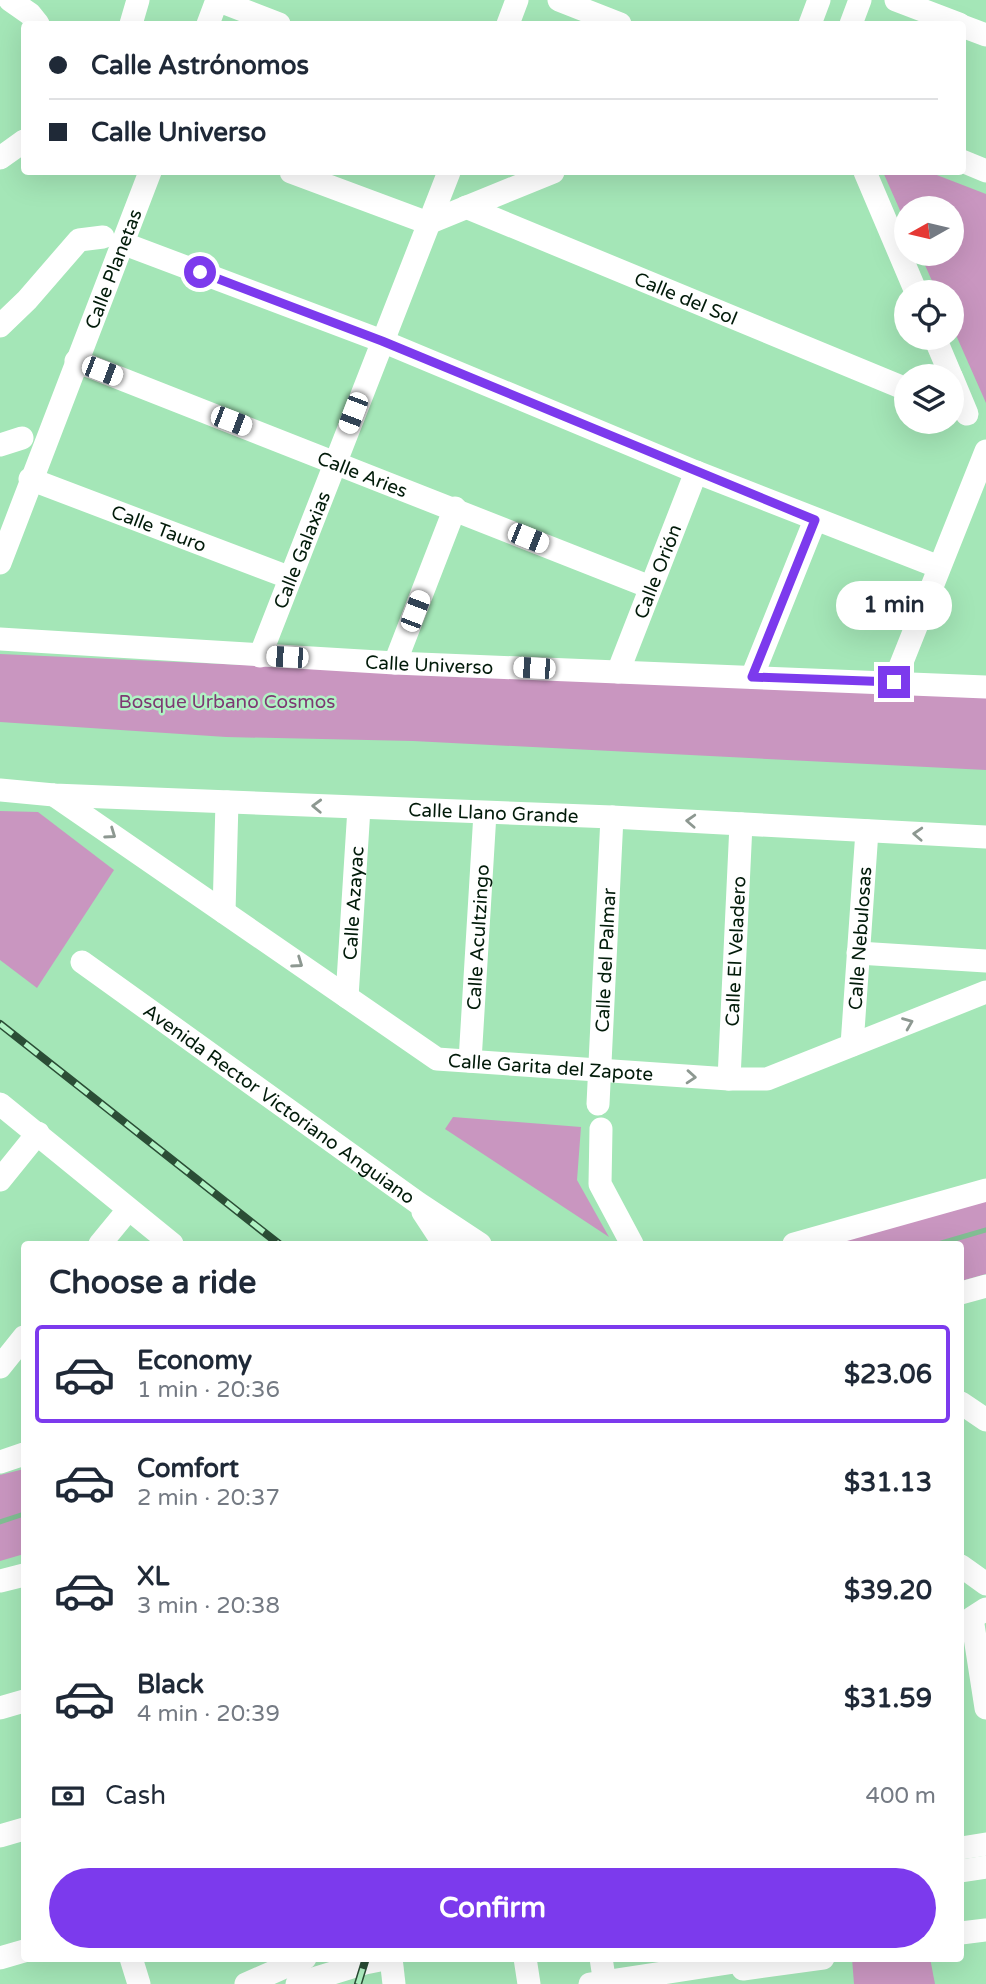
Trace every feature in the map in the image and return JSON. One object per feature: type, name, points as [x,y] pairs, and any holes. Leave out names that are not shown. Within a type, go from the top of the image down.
[{"type":"street","points":[[10,0],[36,21]]},
{"type":"street","points":[[132,21],[138,0]]},
{"type":"street","points":[[209,21],[217,0],[271,21]]},
{"type":"street","points":[[509,21],[517,0]]},
{"type":"street","points":[[559,0],[612,21]]},
{"type":"street","points":[[811,21],[819,0]]},
{"type":"street","points":[[851,21],[860,0]]},
{"type":"street","points":[[896,0],[951,21]]},
{"type":"street","points":[[966,27],[986,35]]},
{"type":"street","points":[[0,158],[21,143]]},
{"type":"street","points":[[966,163],[986,171]]},
{"type":"street","name":"Calle Planetas","points":[[0,563],[76,361],[112,240],[148,175]]},
{"type":"street","points":[[299,175],[428,223],[546,175]]},
{"type":"street","name":"Calle Galaxias","points":[[260,656],[288,577],[448,175]]},
{"type":"street","points":[[866,175],[911,280]]},
{"type":"street","name":"Calle del Sol","points":[[466,207],[894,384]]},
{"type":"street","points":[[0,326],[27,300],[79,240],[112,240],[382,341],[696,472],[939,568]]},
{"type":"street","name":"Calle Aries","points":[[76,361],[650,587]]},
{"type":"street","points":[[0,445],[22,438]]},
{"type":"street","points":[[894,682],[986,451]]},
{"type":"street","name":"Calle Orión","points":[[618,671],[696,472]]},
{"type":"street","name":"Calle Tauro","points":[[30,479],[288,577]]},
{"type":"street","points":[[395,663],[455,508]]},
{"type":"street","points":[[752,677],[815,520]]},
{"type":"street","name":"Calle Universo","points":[[0,639],[395,663],[986,687]]},
{"type":"street","name":"Calle Llano Grande","points":[[0,790],[54,795],[611,817],[986,838]]},
{"type":"street","name":"Calle Garita del Zapote","points":[[54,795],[438,1059],[729,1079],[767,1079],[986,992]]},
{"type":"street","points":[[224,912],[227,802]]},
{"type":"street","name":"Calle Azayac","points":[[347,997],[359,808]]},
{"type":"street","name":"Calle Acultzingo","points":[[470,1061],[485,813]]},
{"type":"street","name":"Calle del Palmar","points":[[597,1104],[611,817]]},
{"type":"street","name":"Calle El Veladero","points":[[729,1079],[741,824]]},
{"type":"street","name":"Calle Nebulosas","points":[[852,1045],[867,831]]},
{"type":"street","points":[[858,953],[986,961]]},
{"type":"street","name":"Avenida Rector Victoriano Anguiano","points":[[82,962],[418,1203],[475,1241]]},
{"type":"street","points":[[0,1104],[168,1241]]},
{"type":"street","points":[[601,1129],[600,1184],[630,1241]]},
{"type":"street","points":[[0,1180],[38,1133]]},
{"type":"street","points":[[805,1241],[986,1190]]},
{"type":"street","points":[[418,1203],[442,1241]]},
{"type":"street","points":[[102,1241],[128,1210]]},
{"type":"street","points":[[964,1292],[986,1286]]},
{"type":"street","points":[[0,1367],[21,1341]]},
{"type":"street","points":[[0,1461],[21,1455]]},
{"type":"street","points":[[964,1568],[986,1584]]},
{"type":"street","points":[[973,1615],[986,1707]]},
{"type":"street","points":[[0,1708],[21,1702]]},
{"type":"street","points":[[0,1836],[21,1830]]},
{"type":"street","points":[[964,1848],[986,1844]]},
{"type":"street","points":[[964,1871],[986,1867]]},
{"type":"street","points":[[964,1933],[986,1930]]},
{"type":"street","points":[[0,1958],[21,1952]]},
{"type":"street","points":[[132,1962],[139,1984]]},
{"type":"street","points":[[246,1984],[302,1977],[371,1962]]},
{"type":"street","points":[[391,1962],[394,1984]]},
{"type":"street","points":[[526,1962],[529,1984]]},
{"type":"street","points":[[601,1962],[600,1983],[791,1962]]},
{"type":"green space","points":[[884,175],[937,175],[986,194],[986,403],[963,350],[964,280],[932,280],[925,266],[964,266],[964,196],[894,197]]},
{"type":"green space","name":"Bosque Urbano Cosmos","points":[[0,654],[986,698],[986,770],[413,741],[226,737],[0,722]]},
{"type":"green space","points":[[0,811],[38,812],[114,870],[37,988],[0,960]]},
{"type":"green space","points":[[453,1117],[581,1127],[577,1180],[609,1237],[445,1129]]},
{"type":"green space","points":[[986,1198],[986,1274],[964,1280],[964,1241],[832,1241]]},
{"type":"green space","points":[[21,1470],[21,1555],[0,1561],[0,1475]]},
{"type":"green space","points":[[852,1962],[931,1962],[935,1984],[854,1984]]},
{"type":"waterway","points":[[948,1241],[986,1230]]},
{"type":"waterway","points":[[0,1522],[21,1515]]},
{"type":"railway","points":[[0,1024],[275,1241]]},
{"type":"railway","points":[[358,1984],[365,1962]]},
{"type":"route","points":[[200,272],[382,341],[815,520],[752,677],[894,682]]}]
